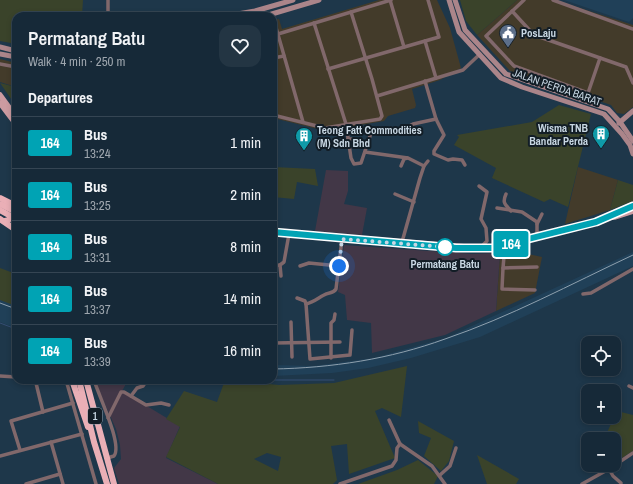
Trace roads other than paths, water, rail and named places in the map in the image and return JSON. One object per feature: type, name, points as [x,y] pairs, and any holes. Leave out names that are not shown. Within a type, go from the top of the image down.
[{"type":"highway","points":[[0,198],[12,204]]},
{"type":"highway","points":[[0,204],[12,210]]},
{"type":"highway","points":[[0,210],[12,216]]},
{"type":"highway","points":[[2,220],[10,220],[12,217]]},
{"type":"highway","points":[[2,220],[12,227]]},
{"type":"highway","points":[[73,384],[83,416],[95,445]]},
{"type":"highway","name":"1","points":[[80,384],[95,445],[108,484]]},
{"type":"highway","name":"1","points":[[87,384],[114,484]]},
{"type":"highway","points":[[91,384],[99,414],[105,451]]},
{"type":"main road","points":[[0,95],[12,112]]},
{"type":"main road","points":[[0,103],[12,119]]},
{"type":"main road","points":[[611,217],[614,213],[633,206]]},
{"type":"main road","points":[[277,232],[342,239],[480,248],[505,246],[615,217],[633,210]]},
{"type":"street","points":[[108,0],[108,12]]},
{"type":"street","points":[[246,12],[293,0]]},
{"type":"street","points":[[277,15],[318,0]]},
{"type":"street","points":[[278,34],[390,0],[404,47]]},
{"type":"street","points":[[328,69],[439,37],[428,0]]},
{"type":"street","name":"JALAN PERDA BARAT","points":[[449,0],[459,32],[502,78],[599,111],[618,124],[633,141]]},
{"type":"street","name":"JALAN PERDA BARAT","points":[[455,0],[465,30],[506,74],[608,109],[614,115],[630,145],[633,154]]},
{"type":"street","points":[[524,0],[486,36],[514,66],[588,93],[600,58]]},
{"type":"street","points":[[553,0],[633,29]]},
{"type":"street","points":[[270,7],[272,12]]},
{"type":"street","points":[[512,11],[534,35],[626,67],[633,83]]},
{"type":"street","points":[[277,116],[325,128],[380,119],[382,116],[378,96],[351,12]]},
{"type":"street","points":[[314,23],[346,124],[351,158],[354,164],[361,163],[371,133]]},
{"type":"street","points":[[277,30],[303,122]]},
{"type":"street","points":[[425,41],[436,78]]},
{"type":"street","points":[[0,47],[12,50]]},
{"type":"street","points":[[378,96],[463,70],[485,50]]},
{"type":"street","points":[[12,56],[2,54],[1,64],[12,66]]},
{"type":"street","points":[[277,57],[284,56]]},
{"type":"street","points":[[513,83],[516,77]]},
{"type":"street","points":[[425,81],[436,119],[444,135],[434,151],[434,154],[448,160],[453,158],[462,160],[465,165]]},
{"type":"street","points":[[618,124],[633,110]]},
{"type":"street","points":[[614,115],[627,116]]},
{"type":"street","points":[[414,129],[411,125],[436,119]]},
{"type":"street","points":[[348,138],[352,139],[356,143]]},
{"type":"street","points":[[365,152],[408,158],[424,166]]},
{"type":"street","points":[[401,166],[404,159],[408,158]]},
{"type":"street","points":[[402,243],[424,166],[428,161]]},
{"type":"street","points":[[479,186],[487,192],[481,219],[486,228],[487,241],[480,248]]},
{"type":"street","points":[[395,194],[414,202]]},
{"type":"street","points":[[506,194],[503,201],[511,212]]},
{"type":"street","points":[[497,208],[524,214],[537,224]]},
{"type":"street","points":[[538,237],[537,224],[542,214]]},
{"type":"street","points":[[277,265],[284,262],[289,234]]},
{"type":"street","points":[[306,304],[316,301],[325,294],[334,292],[336,289],[342,239]]},
{"type":"street","points":[[505,246],[502,289],[534,290]]},
{"type":"street","points":[[300,266],[309,264],[339,266]]},
{"type":"street","points":[[280,265],[281,276]]},
{"type":"street","points":[[503,268],[537,267]]},
{"type":"street","points":[[583,294],[591,293],[633,269]]},
{"type":"street","points":[[296,298],[305,301],[306,304],[310,359],[350,355],[352,330]]},
{"type":"street","points":[[331,358],[331,323],[334,320],[334,314]]},
{"type":"street","points":[[291,322],[292,357]]},
{"type":"street","points":[[277,343],[340,342]]},
{"type":"street","points":[[0,376],[12,377]]},
{"type":"street","points":[[36,384],[43,412]]},
{"type":"street","points":[[67,384],[96,484]]},
{"type":"street","points":[[95,384],[108,418],[116,453],[114,456],[107,458]]},
{"type":"street","points":[[131,396],[137,388],[144,384]]},
{"type":"street","points":[[628,386],[633,388]]},
{"type":"street","points":[[108,418],[122,392],[146,405],[161,403],[169,405]]},
{"type":"street","points":[[20,450],[11,421],[73,403]]},
{"type":"street","points":[[389,420],[400,444],[429,463],[440,475],[445,484]]},
{"type":"street","points":[[0,456],[82,434]]},
{"type":"street","points":[[51,442],[63,484]]},
{"type":"street","points":[[340,484],[392,466],[396,460],[396,448],[400,444]]},
{"type":"street","points":[[440,475],[450,466],[456,448]]},
{"type":"street","points":[[621,461],[633,453]]},
{"type":"street","points":[[582,484],[604,472]]},
{"type":"street","points":[[611,472],[621,483]]},
{"type":"street","points":[[27,484],[60,474]]},
{"type":"waterway","points":[[0,323],[12,328]]},
{"type":"waterway","points":[[277,380],[334,380]]},
{"type":"railway","points":[[277,369],[317,367],[360,361],[424,346],[493,321],[633,255]]},
{"type":"railway","points":[[0,303],[12,308]]},
{"type":"place","name":"PosLaju","points":[[508,48]]},
{"type":"place","name":"Wisma TNB Bandar Perda","points":[[601,149]]},
{"type":"place","name":"Teong Fatt Commodities (M) Sdn Bhd","points":[[304,151]]},
{"type":"place","name":"Permatang Batu","points":[[445,247]]}]
